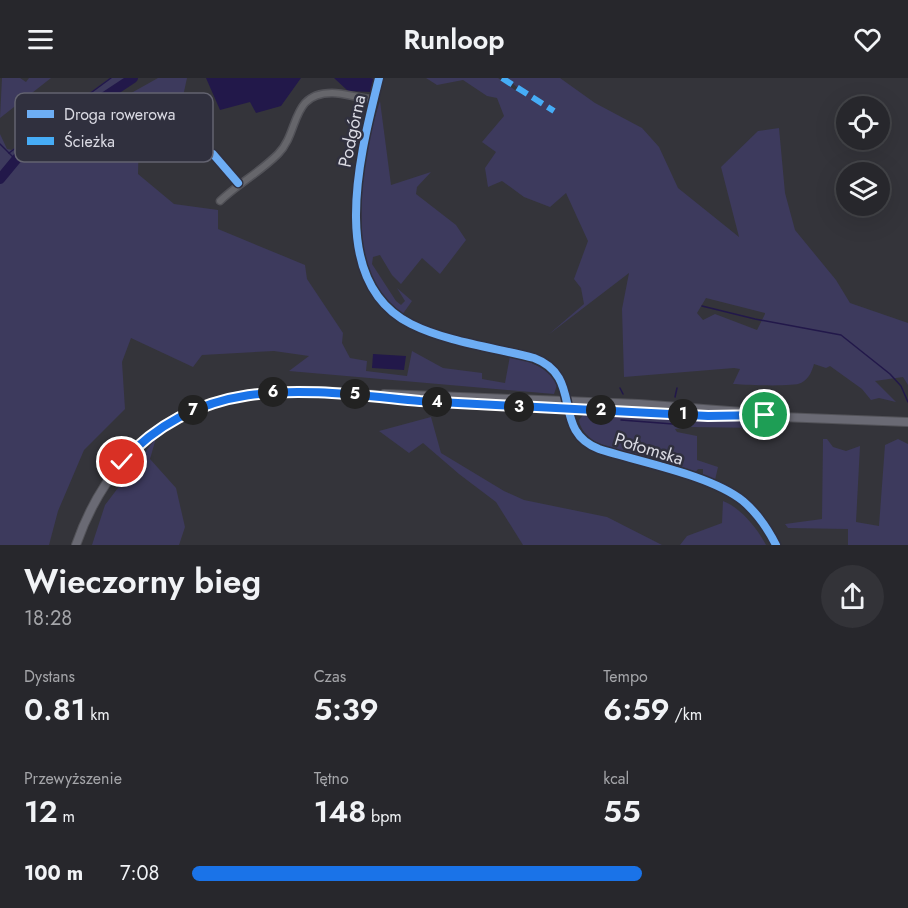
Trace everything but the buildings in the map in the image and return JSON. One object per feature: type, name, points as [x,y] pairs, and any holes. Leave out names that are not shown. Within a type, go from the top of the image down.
[{"type":"main road","points":[[76,545],[93,504],[116,468],[141,442],[180,416],[210,403],[246,394],[297,392],[422,394],[568,405],[713,408],[765,415],[908,422]]},
{"type":"street","name":"Podgórna","points":[[379,78],[357,171],[360,256],[373,290],[391,312],[412,324],[506,351]]},
{"type":"street","name":"Podgórna","points":[[220,201],[238,183],[278,154],[303,103],[321,94],[335,93],[374,99]]},
{"type":"street","points":[[213,154],[238,183]]},
{"type":"street","name":"Połomska","points":[[506,351],[534,358],[554,369],[561,379],[573,430],[586,443],[723,488],[743,501],[760,518],[776,545]]},
{"type":"shaded area","points":[[2,78],[20,78],[26,82],[29,78],[51,78],[32,93],[15,93],[15,106],[0,118]]},
{"type":"shaded area","points":[[110,78],[129,78],[107,93],[90,93]]},
{"type":"shaded area","points":[[158,78],[187,78],[184,93],[131,93]]},
{"type":"shaded area","points":[[206,78],[301,78],[281,106],[256,113],[250,102],[220,110]]},
{"type":"shaded area","points":[[334,78],[375,79],[372,92],[348,91]]},
{"type":"shaded area","points":[[426,78],[498,78],[515,90],[518,88],[506,78],[560,78],[595,103],[642,128],[659,147],[678,188],[739,237],[721,167],[758,131],[779,128],[785,193],[795,230],[836,280],[850,303],[908,323],[908,385],[903,377],[875,381],[896,402],[879,398],[871,400],[862,389],[830,366],[826,368],[814,364],[810,375],[804,381],[789,385],[733,384],[740,369],[734,368],[624,377],[622,309],[629,273],[548,335],[584,304],[581,288],[574,279],[588,241],[566,193],[550,207],[524,197],[502,181],[488,187],[485,168],[496,152],[482,142],[504,116],[497,98],[487,96],[463,80],[437,85]],"holes":[[[706,298],[765,313],[757,330],[715,314],[703,320],[697,313]]]},
{"type":"shaded area","points":[[380,101],[391,185],[431,172],[417,187],[416,194],[456,225],[466,240],[440,274],[422,258],[401,284],[392,275],[380,255],[373,257],[372,264],[396,301],[401,305],[405,301],[397,288],[412,301],[402,315],[372,281],[366,267],[362,244],[364,160]]},
{"type":"shaded area","points":[[0,134],[7,149],[15,148],[15,158],[0,175]]},
{"type":"shaded area","points":[[17,162],[138,162],[138,174],[174,204],[218,210],[218,229],[305,265],[307,279],[343,333],[342,343],[350,358],[367,361],[366,371],[407,376],[412,351],[443,368],[482,373],[482,379],[505,383],[510,356],[531,363],[548,373],[557,385],[554,394],[289,371],[309,356],[274,351],[202,355],[193,367],[131,338],[122,362],[125,409],[84,450],[58,511],[49,545],[0,545],[0,183]]},
{"type":"shaded area","points":[[373,354],[406,356],[404,370],[372,368]]},
{"type":"shaded area","points":[[584,414],[766,421],[764,428],[690,427],[675,429],[677,432],[697,436],[697,460],[718,467],[715,480],[703,475],[703,469],[698,469],[695,473],[668,460],[665,466],[601,445],[583,430],[579,420]]},
{"type":"shaded area","points":[[431,417],[441,453],[504,491],[524,500],[607,517],[662,545],[523,545],[496,502],[423,443],[409,453],[379,431]]},
{"type":"shaded area","points":[[156,438],[150,459],[176,488],[185,527],[179,545],[92,545],[105,505]]},
{"type":"shaded area","points":[[823,439],[827,439],[833,447],[846,451],[860,446],[856,522],[879,526],[885,445],[898,439],[908,444],[908,545],[848,545],[848,529],[788,528],[785,524],[822,519]]},
{"type":"shaded area","points":[[723,501],[736,508],[748,519],[766,545],[680,545],[687,536],[722,523]]},
{"type":"waterway","points":[[91,93],[111,78]]},
{"type":"waterway","points":[[110,93],[133,78]]},
{"type":"waterway","points":[[0,144],[15,159]]},
{"type":"waterway","points":[[9,153],[15,149]]},
{"type":"waterway","points":[[0,179],[15,161]]},
{"type":"waterway","points":[[702,306],[755,319],[841,335],[890,374],[901,386],[908,402]]},
{"type":"waterway","points":[[620,388],[623,394]]},
{"type":"waterway","points":[[675,397],[677,388]]},
{"type":"waterway","points":[[621,420],[673,424],[688,421]]},
{"type":"marked path","points":[[502,78],[554,111]]},
{"type":"cycle path","points":[[379,78],[364,141],[356,212],[358,247],[367,278],[384,304],[411,324],[440,336],[534,358],[549,367],[559,378],[575,430],[584,441],[599,449],[674,470],[729,492],[753,511],[766,527],[776,545]]},
{"type":"cycle path","points":[[213,154],[238,183]]},
{"type":"route","points":[[122,462],[141,442],[185,413],[204,405],[246,394],[304,392],[374,395],[392,399],[507,406],[708,416],[765,415]]}]
